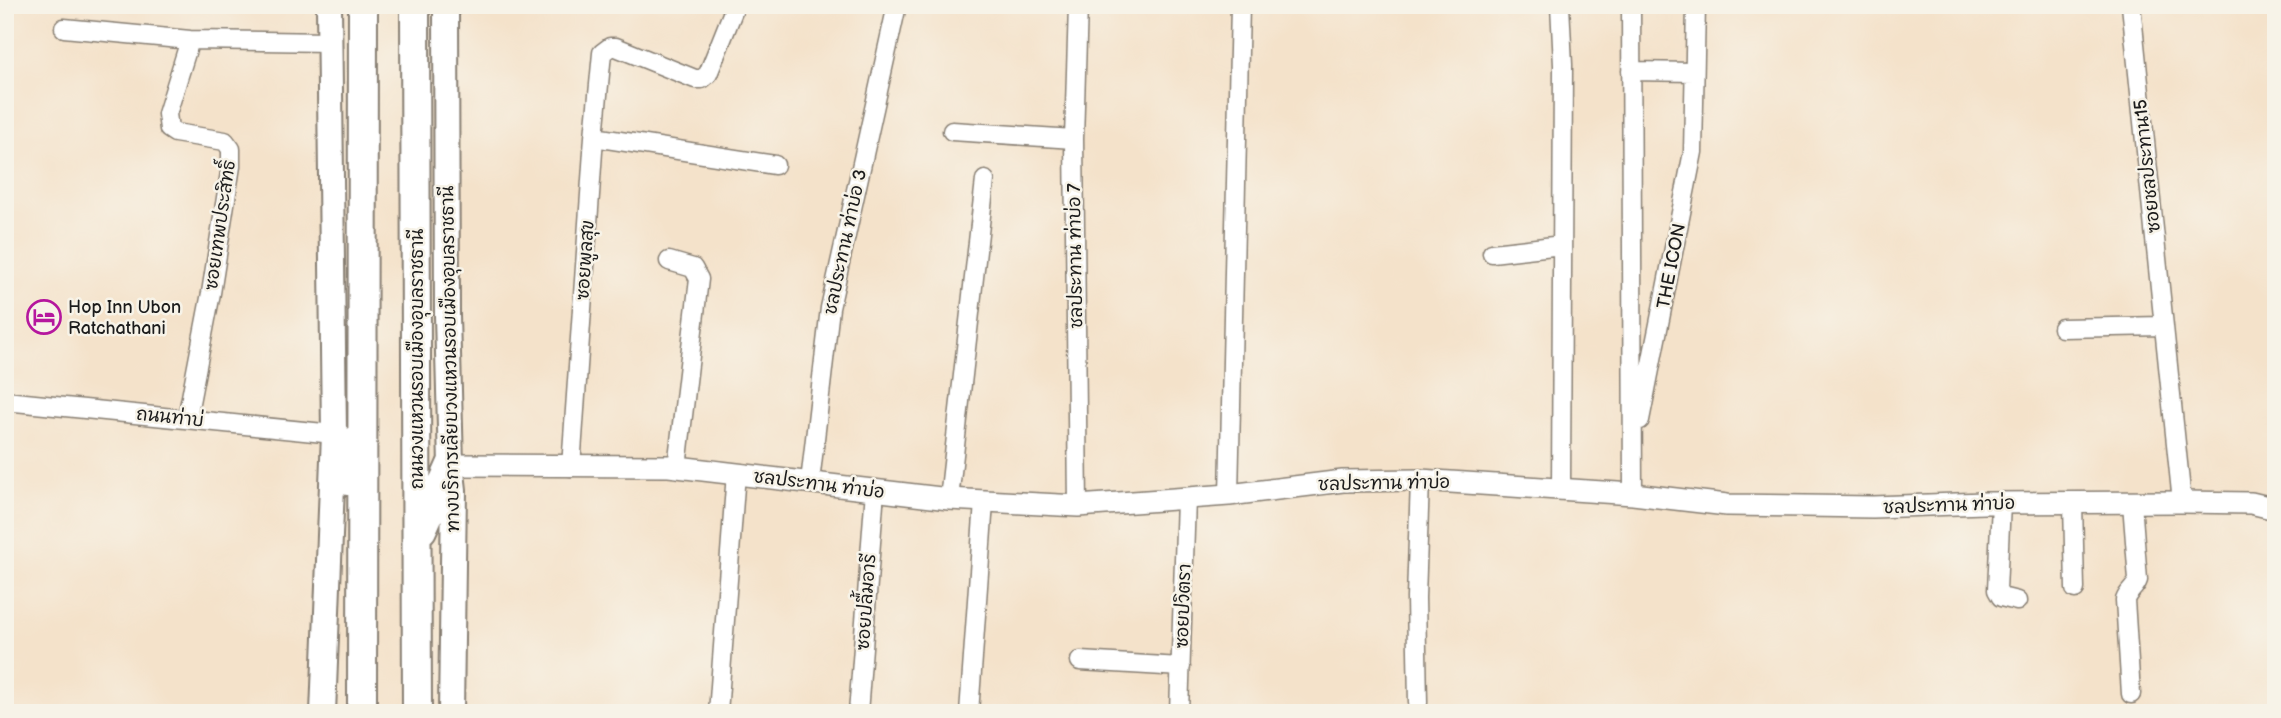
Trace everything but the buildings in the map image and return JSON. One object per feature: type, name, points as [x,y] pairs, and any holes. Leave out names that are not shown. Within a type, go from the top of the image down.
[{"type":"highway","points":[[362,713],[363,5]]},
{"type":"highway","name":"ถนนวงแหวนรอบเมืองอุบลราชธานี","points":[[415,5],[417,713]]},
{"type":"highway","points":[[334,434],[343,444],[350,506],[362,538]]},
{"type":"highway","points":[[418,540],[451,465]]},
{"type":"main road","points":[[323,713],[334,434],[329,5]]},
{"type":"main road","name":"ทางบริการเลียบวงแหวนรอบเมืองอุบลราชธานี","points":[[446,5],[447,316],[455,562],[451,713]]},
{"type":"street","name":"ซอยพูลสุข","points":[[571,467],[602,53],[610,47],[616,47],[695,79],[702,79],[708,74],[734,9],[730,5]]},
{"type":"street","name":"ชลประทาน ท่าบ่อ 3","points":[[810,482],[830,308],[897,5]]},
{"type":"street","name":"ชลประทาน ท่าบ่อ 7","points":[[1078,5],[1074,139],[1078,506]]},
{"type":"street","points":[[1230,495],[1240,5]]},
{"type":"street","points":[[1560,5],[1563,65],[1561,488]]},
{"type":"street","name":"THE ICON","points":[[1631,5],[1633,494]]},
{"type":"street","name":"THE ICON","points":[[1633,458],[1693,152],[1696,5]]},
{"type":"street","name":"ซอยชลประทาน15","points":[[2131,5],[2182,502]]},
{"type":"street","points":[[64,28],[190,40],[329,42]]},
{"type":"street","name":"ซอยเทพประสิทธิ์","points":[[187,418],[211,293],[231,166],[231,149],[225,141],[175,133],[169,129],[167,114],[190,40]]},
{"type":"street","points":[[1632,71],[1694,72]]},
{"type":"street","points":[[952,131],[1074,139]]},
{"type":"street","points":[[594,137],[775,165]]},
{"type":"street","points":[[949,499],[985,180]]},
{"type":"street","points":[[1492,253],[1562,245]]},
{"type":"street","points":[[669,261],[693,268],[699,279],[677,467]]},
{"type":"street","points":[[2062,328],[2162,326]]},
{"type":"street","name":"ถนนท่าบ่","points":[[5,401],[334,434]]},
{"type":"street","name":"ชลประทาน ท่าบ่อ","points":[[451,465],[677,467],[949,499],[1078,506],[1230,495],[1343,481],[1420,480],[1561,488],[1727,505],[1873,507],[2182,502],[2251,503],[2276,509]]},
{"type":"street","points":[[718,713],[736,473]]},
{"type":"street","points":[[1418,703],[1416,598],[1420,480]]},
{"type":"street","name":"ซอยปลื้มอารี","points":[[858,713],[875,491]]},
{"type":"street","name":"ซอยปวิตรา","points":[[1179,713],[1186,499]]},
{"type":"street","points":[[969,713],[984,502]]},
{"type":"street","points":[[2001,503],[1997,590],[2001,597],[2017,601]]},
{"type":"street","points":[[2073,503],[2075,589]]},
{"type":"street","points":[[2131,694],[2125,600],[2127,594],[2136,587],[2138,580],[2132,503]]},
{"type":"street","points":[[1080,660],[1181,667]]},
{"type":"place","name":"Hop Inn Ubon Ratchathani","points":[[44,317]]}]
